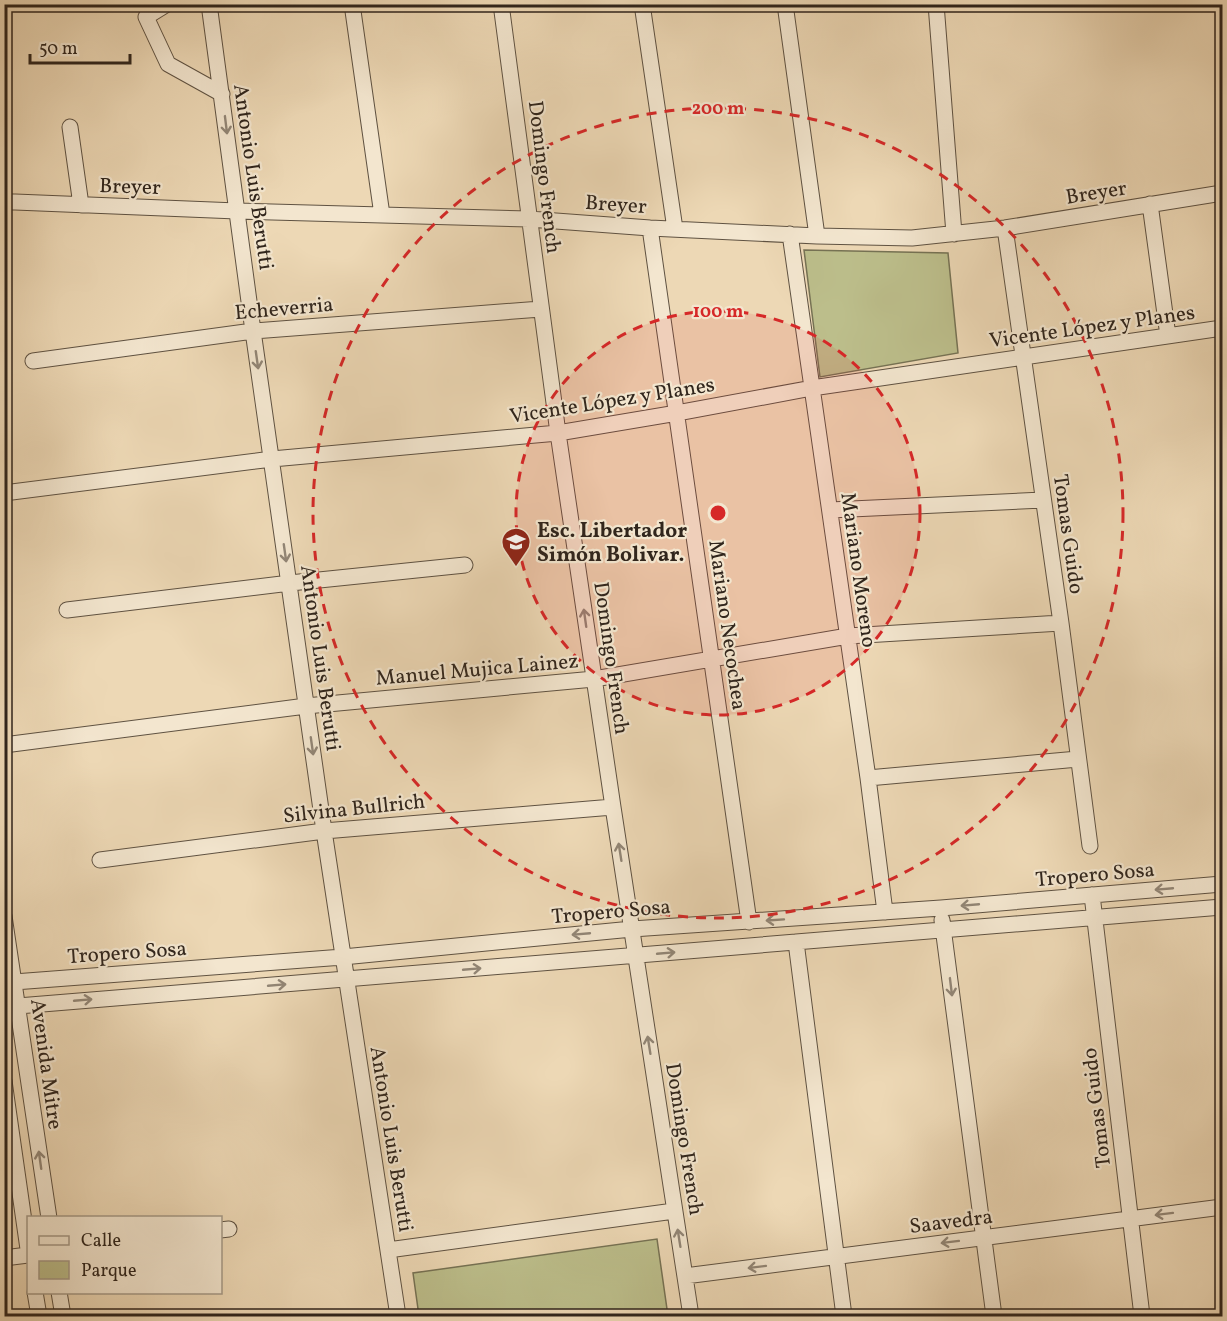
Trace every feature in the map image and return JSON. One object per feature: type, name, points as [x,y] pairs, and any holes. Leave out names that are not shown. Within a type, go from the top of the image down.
[{"type":"street","points":[[167,4],[146,17],[168,64],[222,94]]},
{"type":"street","name":"Antonio Luis Berutti","points":[[209,4],[306,706],[398,1317]]},
{"type":"street","points":[[352,4],[382,215]]},
{"type":"street","name":"Domingo French","points":[[501,4],[558,433],[691,1317]]},
{"type":"street","points":[[642,4],[675,229]]},
{"type":"street","points":[[784,4],[817,236]]},
{"type":"street","points":[[936,4],[954,234]]},
{"type":"street","points":[[70,127],[81,205]]},
{"type":"street","name":"Breyer","points":[[4,202],[529,219],[650,228],[912,238],[1005,228],[1222,193]]},
{"type":"street","points":[[1150,204],[1168,336]]},
{"type":"street","name":"Mariano Necochea","points":[[650,228],[749,922]]},
{"type":"street","name":"Tomas Guido","points":[[1005,228],[1090,846]]},
{"type":"street","name":"Mariano Moreno","points":[[790,234],[885,912]]},
{"type":"street","name":"Echeverria","points":[[33,361],[253,331],[541,309]]},
{"type":"street","name":"Vicente López y Planes","points":[[4,493],[272,459],[558,433],[812,388],[1222,328]]},
{"type":"street","points":[[830,510],[1043,500]]},
{"type":"street","points":[[67,610],[465,565]]},
{"type":"street","name":"Manuel Mujica Lainez","points":[[4,745],[306,706],[594,679],[848,636],[1061,623]]},
{"type":"street","points":[[868,778],[1078,759]]},
{"type":"street","name":"Silvina Bullrich","points":[[100,860],[324,831],[613,807]]},
{"type":"street","name":"Tropero Sosa","points":[[9,985],[343,957],[632,929],[941,908],[1222,884]]},
{"type":"street","name":"Tomas Guido","points":[[1092,895],[1142,1317]]},
{"type":"street","points":[[941,908],[994,1317]]},
{"type":"street","name":"Tropero Sosa","points":[[11,1003],[346,979],[1222,908]]},
{"type":"street","name":"Avenida Mitre","points":[[4,916],[11,1003],[49,1216]]},
{"type":"street","points":[[796,942],[844,1317]]},
{"type":"street","points":[[4,1081],[27,1242]]},
{"type":"street","name":"Saavedra","points":[[685,1276],[1222,1207]]},
{"type":"street","points":[[388,1250],[674,1211]]},
{"type":"street","points":[[4,1258],[27,1256]]},
{"type":"street","points":[[35,1294],[39,1317]]},
{"type":"street","points":[[60,1294],[63,1317]]},
{"type":"green space","points":[[804,250],[948,253],[958,353],[820,377]]},
{"type":"green space","points":[[657,1239],[668,1316],[419,1316],[413,1273]]},
{"type":"place","name":"Esc. Libertador Simón Bolivar.","points":[[516,568]]}]
